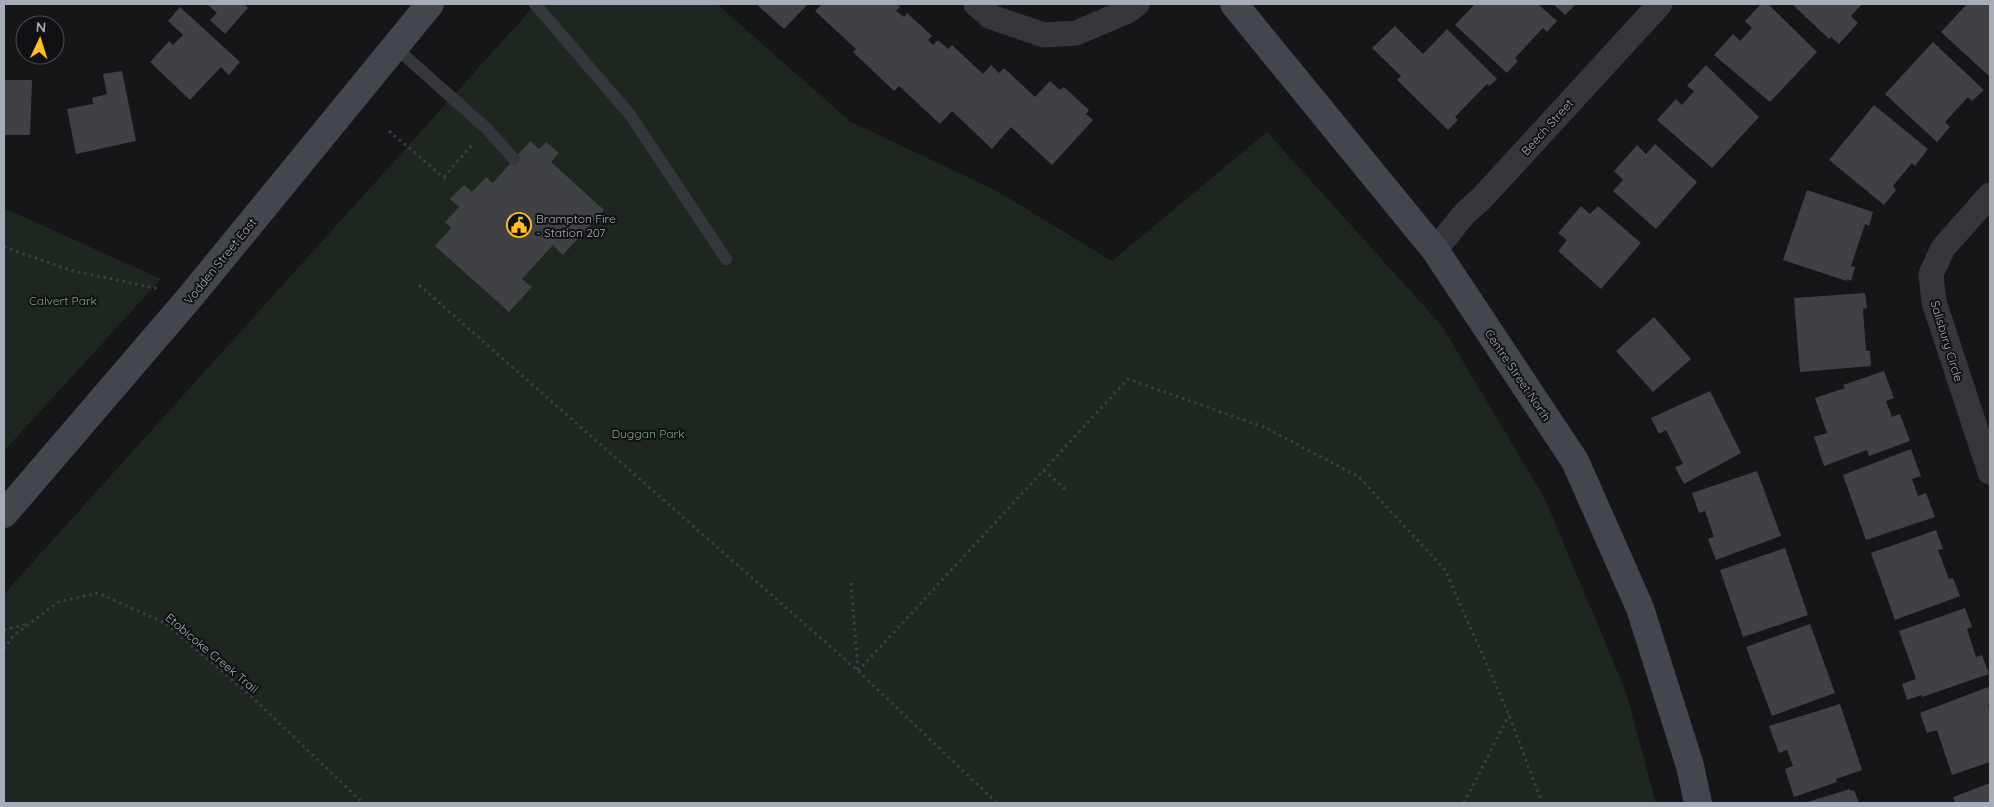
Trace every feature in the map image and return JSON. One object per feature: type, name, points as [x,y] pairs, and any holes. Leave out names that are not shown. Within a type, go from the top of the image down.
[{"type":"street","name":"Vodden Street East","points":[[4,514],[191,296],[430,4]]},
{"type":"street","points":[[976,4],[991,17],[1044,35],[1076,33],[1128,11],[1137,4]]},
{"type":"street","name":"Centre Street North","points":[[1234,4],[1434,250],[1575,461],[1640,608],[1690,766],[1698,803]]},
{"type":"street","name":"Beech Street","points":[[1434,250],[1465,213],[1481,199],[1660,4]]},
{"type":"street","name":"Salisbury Circle","points":[[1990,196],[1943,248],[1932,274],[1934,302],[1990,472]]},
{"type":"lane","points":[[535,4],[630,116],[726,259]]},
{"type":"lane","points":[[395,48],[486,128],[514,158]]},
{"type":"path","points":[[444,177],[486,128]]},
{"type":"path","points":[[389,131],[448,181]]},
{"type":"path","points":[[4,247],[73,271],[191,296]]},
{"type":"path","points":[[419,285],[858,671],[997,803]]},
{"type":"path","points":[[858,671],[1128,379],[1266,428],[1359,477],[1445,570],[1509,715],[1542,803]]},
{"type":"path","points":[[1044,470],[1068,491]]},
{"type":"path","points":[[851,583],[858,671]]},
{"type":"path","name":"Etobicoke Creek Trail","points":[[4,649],[13,636],[58,602],[98,593],[165,623],[252,698],[363,803]]},
{"type":"path","points":[[4,630],[30,623]]},
{"type":"path","points":[[1464,803],[1509,715]]},
{"type":"green space","name":"Duggan Park","points":[[536,4],[717,4],[851,122],[995,190],[1112,261],[1267,132],[1442,326],[1545,499],[1626,692],[1656,803],[4,803],[4,594]]},
{"type":"green space","name":"Calvert Park","points":[[4,208],[161,279],[4,451]]},
{"type":"building","points":[[207,4],[244,4],[248,8],[225,34],[210,20],[217,13]]},
{"type":"building","points":[[756,4],[808,4],[784,29]]},
{"type":"building","points":[[822,4],[897,4],[900,7],[896,11],[904,17],[907,13],[932,36],[928,40],[933,45],[938,40],[948,49],[952,45],[983,74],[991,65],[999,73],[1004,68],[1035,97],[1050,81],[1060,90],[1064,87],[1089,110],[1086,114],[1093,120],[1052,165],[1011,127],[992,149],[952,111],[940,124],[899,86],[894,91],[853,52],[856,49],[815,11]]},
{"type":"building","points":[[1475,4],[1538,4],[1557,21],[1547,32],[1543,28],[1515,58],[1518,61],[1507,73],[1455,25]]},
{"type":"building","points":[[1553,4],[1576,4],[1565,15]]},
{"type":"building","points":[[1761,4],[1768,4],[1817,52],[1770,102],[1714,55],[1733,34],[1740,41],[1752,28],[1745,21]]},
{"type":"building","points":[[1792,4],[1862,4],[1851,16],[1858,23],[1839,44],[1831,37],[1829,39]]},
{"type":"building","points":[[1967,4],[1990,4],[1990,77],[1941,32]]},
{"type":"building","points":[[180,7],[240,62],[229,75],[221,67],[190,100],[150,62],[169,41],[173,45],[183,35],[168,21]]},
{"type":"building","points":[[1395,26],[1423,54],[1447,29],[1497,79],[1489,86],[1487,84],[1455,117],[1458,120],[1448,130],[1397,80],[1401,76],[1372,48]]},
{"type":"building","points":[[1933,42],[1984,90],[1972,101],[1968,97],[1945,122],[1950,127],[1937,142],[1885,94]]},
{"type":"building","points":[[1706,65],[1759,117],[1712,168],[1657,120],[1676,99],[1682,105],[1694,91],[1687,86]]},
{"type":"building","points":[[122,71],[136,141],[76,154],[67,109],[93,104],[92,98],[107,94],[103,74]]},
{"type":"building","points":[[5,80],[32,80],[30,135],[4,135]]},
{"type":"building","points":[[1874,105],[1928,149],[1915,166],[1912,163],[1893,186],[1896,190],[1884,205],[1829,160]]},
{"type":"building","name":"Brampton Fire - Station 207","points":[[530,141],[539,149],[546,142],[559,153],[551,162],[604,210],[563,255],[553,245],[522,279],[532,287],[509,312],[435,246],[451,228],[445,222],[459,207],[450,199],[464,185],[472,192],[486,177],[493,183]]},
{"type":"building","points":[[1655,144],[1697,182],[1656,229],[1613,191],[1623,180],[1614,171],[1637,145],[1646,154]]},
{"type":"building","points":[[1807,190],[1873,212],[1869,226],[1865,224],[1851,266],[1855,267],[1851,281],[1783,260]]},
{"type":"building","points":[[1581,206],[1590,214],[1598,206],[1641,243],[1601,289],[1558,251],[1567,240],[1558,233]]},
{"type":"building","points":[[1865,293],[1867,308],[1863,309],[1866,351],[1870,351],[1871,366],[1800,372],[1794,298]]},
{"type":"building","points":[[1654,317],[1691,359],[1653,392],[1616,351]]},
{"type":"building","points":[[1884,371],[1894,398],[1886,401],[1892,417],[1900,414],[1910,441],[1869,456],[1867,450],[1824,466],[1814,437],[1827,433],[1815,398],[1845,388],[1843,385]]},
{"type":"building","points":[[1710,391],[1741,453],[1684,484],[1675,467],[1683,464],[1666,430],[1659,434],[1651,418]]},
{"type":"building","points":[[1911,449],[1921,476],[1912,479],[1918,496],[1926,493],[1935,517],[1866,540],[1843,475]]},
{"type":"building","points":[[1757,471],[1781,536],[1716,560],[1708,539],[1714,537],[1705,511],[1699,513],[1692,493]]},
{"type":"building","points":[[1936,530],[1943,549],[1938,550],[1949,579],[1953,578],[1960,596],[1895,620],[1871,553]]},
{"type":"building","points":[[1785,548],[1808,615],[1743,637],[1720,570]]},
{"type":"building","points":[[1965,608],[1972,627],[1967,629],[1976,657],[1982,655],[1989,674],[1922,697],[1921,695],[1907,700],[1902,684],[1916,679],[1899,631]]},
{"type":"building","points":[[1810,624],[1835,693],[1772,716],[1746,647]]},
{"type":"building","points":[[1988,687],[1990,695],[1990,704],[1988,705],[1990,713],[1990,762],[1952,775],[1937,730],[1927,733],[1920,713]]},
{"type":"building","points":[[1840,704],[1862,770],[1836,779],[1837,782],[1794,797],[1785,769],[1793,766],[1787,750],[1779,753],[1769,726]]},
{"type":"building","points":[[1990,783],[1990,803],[1955,803],[1953,797]]},
{"type":"building","points":[[1850,789],[1851,791],[1854,790],[1859,803],[1804,803]]},
{"type":"place","name":"Brampton Fire - Station 207","points":[[519,225]]}]
